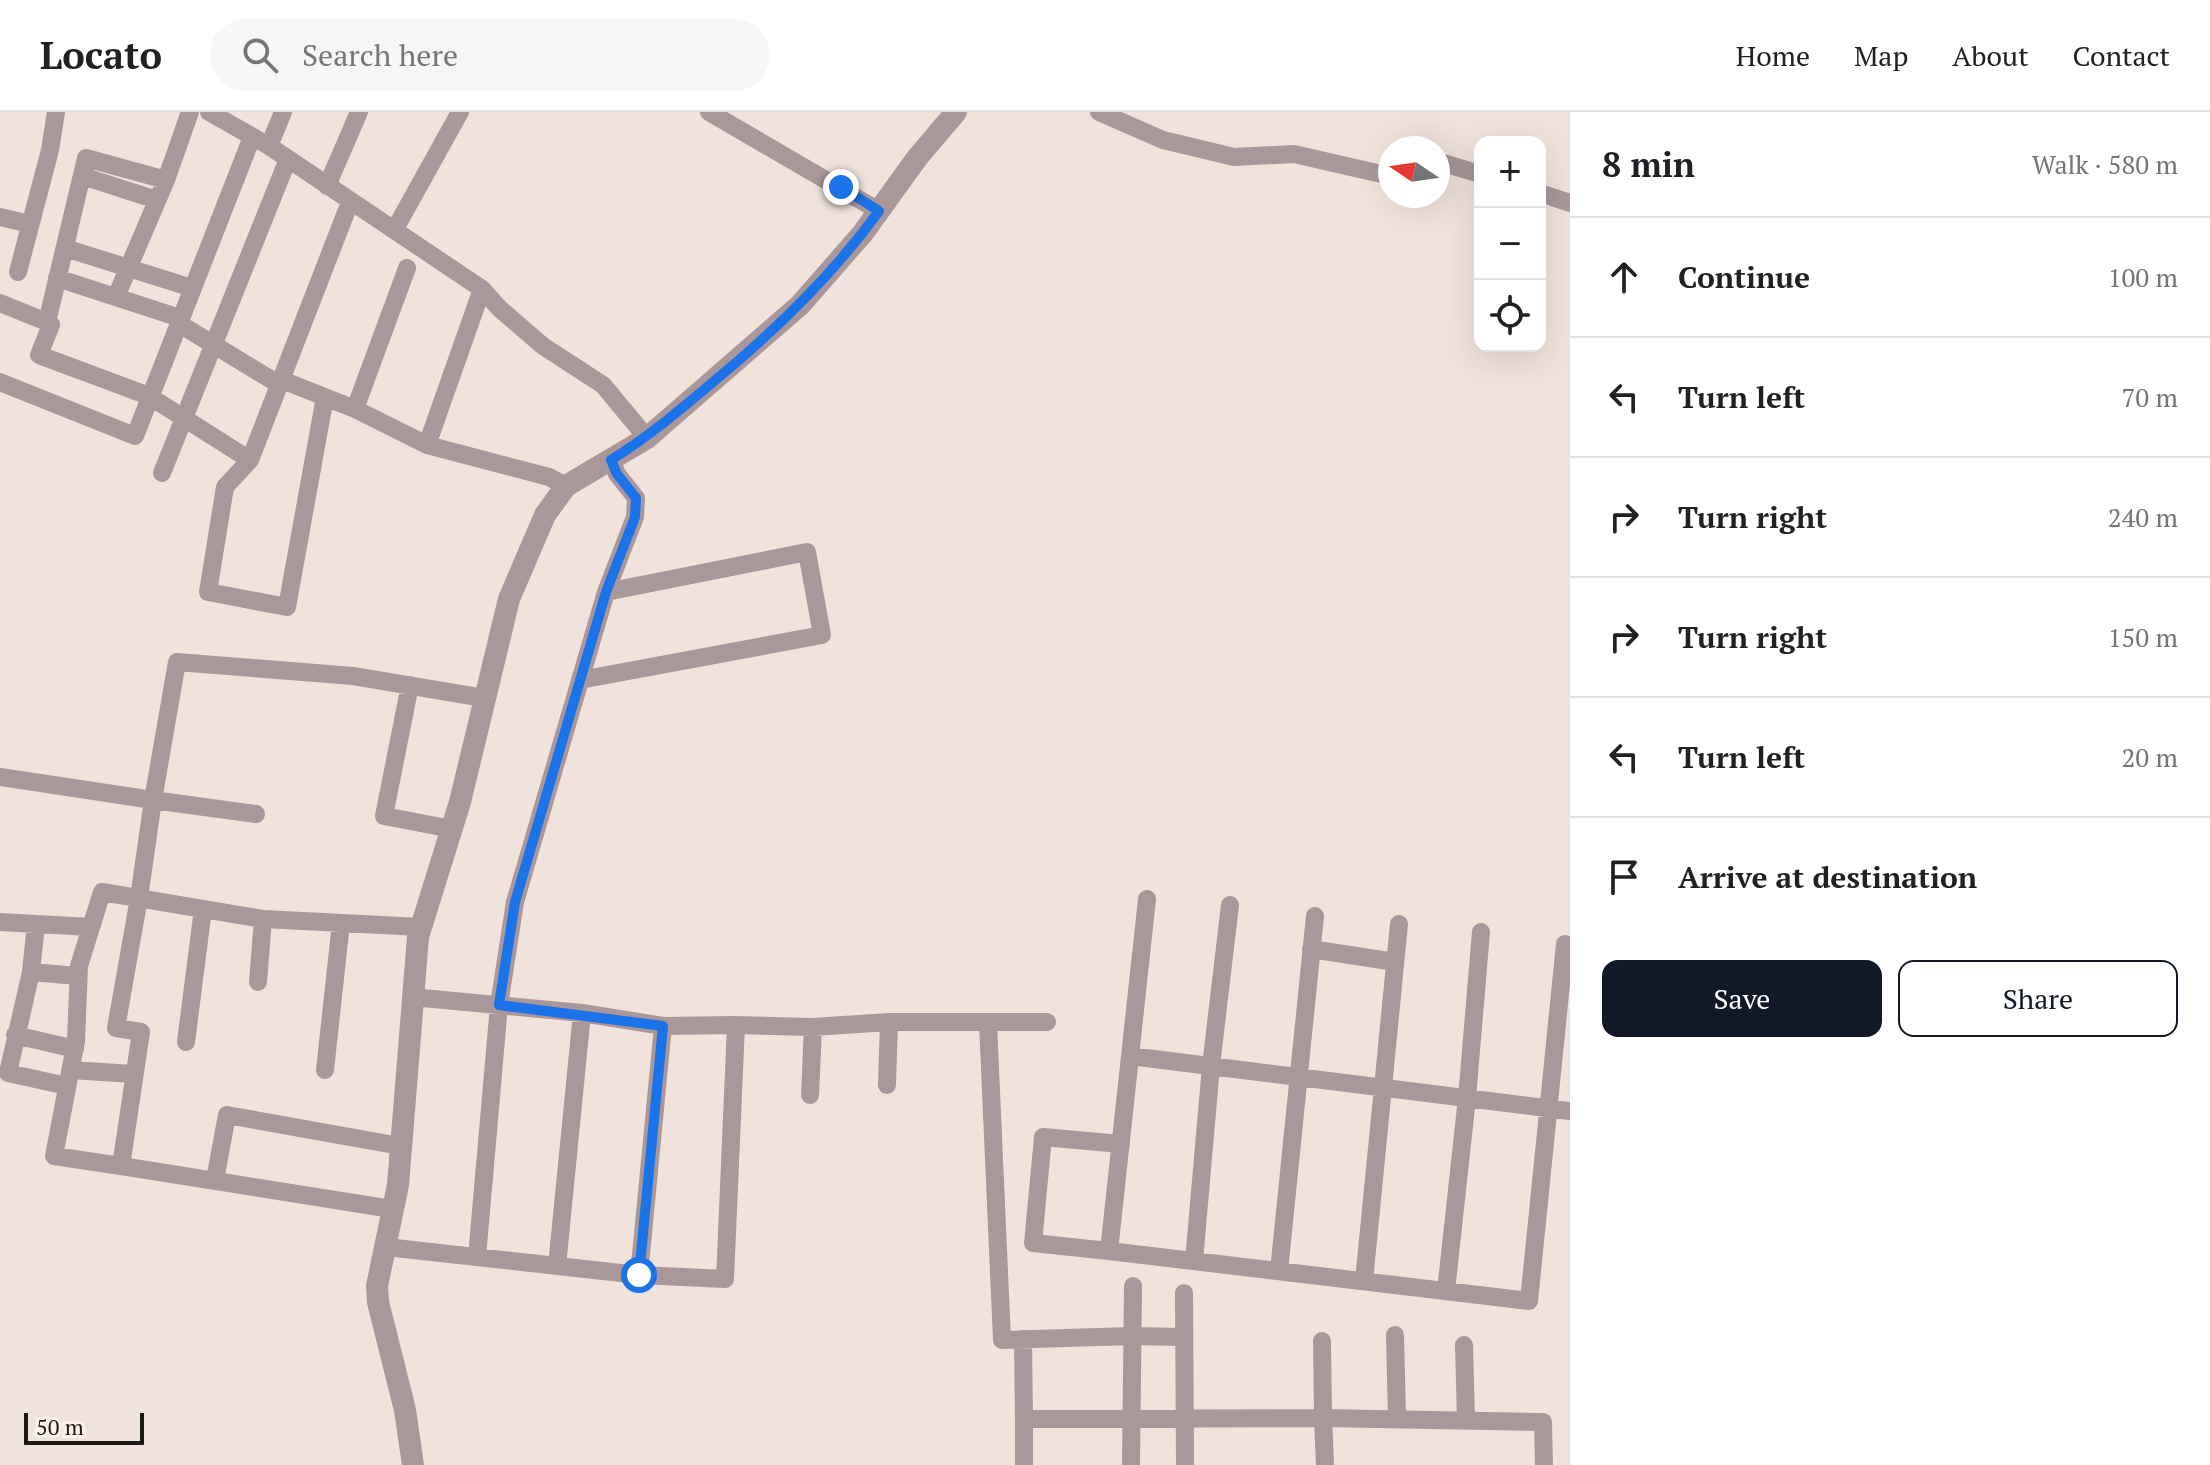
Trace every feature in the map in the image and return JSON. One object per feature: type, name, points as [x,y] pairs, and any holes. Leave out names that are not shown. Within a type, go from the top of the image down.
[{"type":"street","points":[[18,272],[50,150],[56,112]]},
{"type":"street","points":[[116,297],[166,180],[190,112]]},
{"type":"street","points":[[209,112],[269,146],[482,289],[543,346],[603,385],[647,438]]},
{"type":"street","points":[[269,146],[283,112]]},
{"type":"street","points":[[327,186],[359,112]]},
{"type":"street","points":[[395,229],[460,112]]},
{"type":"street","points":[[709,112],[879,211]]},
{"type":"street","points":[[413,1465],[405,1410],[378,1302],[377,1286],[398,1185],[418,937],[452,829],[509,599],[545,515],[566,486],[647,438],[800,305],[863,233],[917,158],[956,112]]},
{"type":"street","points":[[1099,112],[1163,140],[1234,157],[1294,154],[1378,173]]},
{"type":"street","points":[[0,382],[135,436],[252,137]]},
{"type":"street","points":[[47,322],[86,158],[166,180]]},
{"type":"street","points":[[162,473],[288,159]]},
{"type":"street","points":[[1450,165],[1474,172]]},
{"type":"street","points":[[82,176],[157,200]]},
{"type":"street","points":[[1546,195],[1570,203]]},
{"type":"street","points":[[325,397],[287,607],[208,592],[225,487],[250,460],[350,202]]},
{"type":"street","points":[[0,217],[30,224]]},
{"type":"street","points":[[65,248],[192,288]]},
{"type":"street","points":[[355,409],[407,268]]},
{"type":"street","points":[[57,278],[179,320],[213,344],[281,382],[355,409],[427,445],[549,477],[566,486]]},
{"type":"street","points":[[427,445],[482,289]]},
{"type":"street","points":[[0,303],[51,325],[39,355],[149,396],[250,460]]},
{"type":"street","points":[[477,1257],[499,1005],[515,902],[606,592],[635,517],[636,498],[617,474],[611,460]]},
{"type":"street","points":[[580,680],[822,635],[807,552],[606,592]]},
{"type":"street","points":[[121,1166],[141,1032],[116,1028],[177,662],[353,676],[484,698]]},
{"type":"street","points":[[410,685],[384,816],[452,829]]},
{"type":"street","points":[[0,777],[256,814]]},
{"type":"street","points":[[392,1209],[54,1156],[75,1049],[79,966],[102,892],[263,919],[421,927]]},
{"type":"street","points":[[1109,1251],[1147,899]]},
{"type":"street","points":[[1194,1261],[1211,1066],[1230,905]]},
{"type":"street","points":[[186,1042],[203,909]]},
{"type":"street","points":[[1279,1271],[1315,916]]},
{"type":"street","points":[[258,982],[263,919]]},
{"type":"street","points":[[0,922],[91,927]]},
{"type":"street","points":[[325,1070],[341,923]]},
{"type":"street","points":[[36,924],[31,972],[4,1072],[69,1078],[133,1074]]},
{"type":"street","points":[[1364,1281],[1399,924]]},
{"type":"street","points":[[1446,1291],[1481,932]]},
{"type":"street","points":[[1121,1144],[1043,1137],[1033,1243],[1529,1301],[1565,944]]},
{"type":"street","points":[[1311,949],[1395,962]]},
{"type":"street","points":[[31,972],[78,976]]},
{"type":"street","points":[[412,997],[582,1013],[663,1026],[813,1027],[889,1022],[1047,1022]]},
{"type":"street","points":[[557,1266],[582,1013]]},
{"type":"street","points":[[887,1085],[889,1022]]},
{"type":"street","points":[[988,1023],[1002,1340],[1182,1337]]},
{"type":"street","points":[[386,1247],[639,1275],[725,1279],[736,1025]]},
{"type":"street","points":[[639,1275],[663,1026]]},
{"type":"street","points":[[810,1095],[813,1027]]},
{"type":"street","points":[[15,1035],[75,1049]]},
{"type":"street","points":[[1130,1056],[1570,1111]]},
{"type":"street","points":[[215,1180],[227,1115],[400,1146]]},
{"type":"street","points":[[1131,1465],[1133,1286]]},
{"type":"street","points":[[1184,1293],[1185,1465]]},
{"type":"street","points":[[1395,1335],[1397,1419]]},
{"type":"street","points":[[1023,1339],[1024,1465]]},
{"type":"street","points":[[1322,1341],[1325,1465]]},
{"type":"street","points":[[1464,1345],[1466,1420]]},
{"type":"street","points":[[1024,1419],[1323,1418],[1543,1422],[1544,1465]]},
{"type":"route","points":[[639,1275],[663,1026],[582,1013],[499,1005],[515,902],[606,592],[635,517],[636,498],[617,474],[611,460],[647,438],[800,305],[863,233],[879,211],[841,187]]}]
